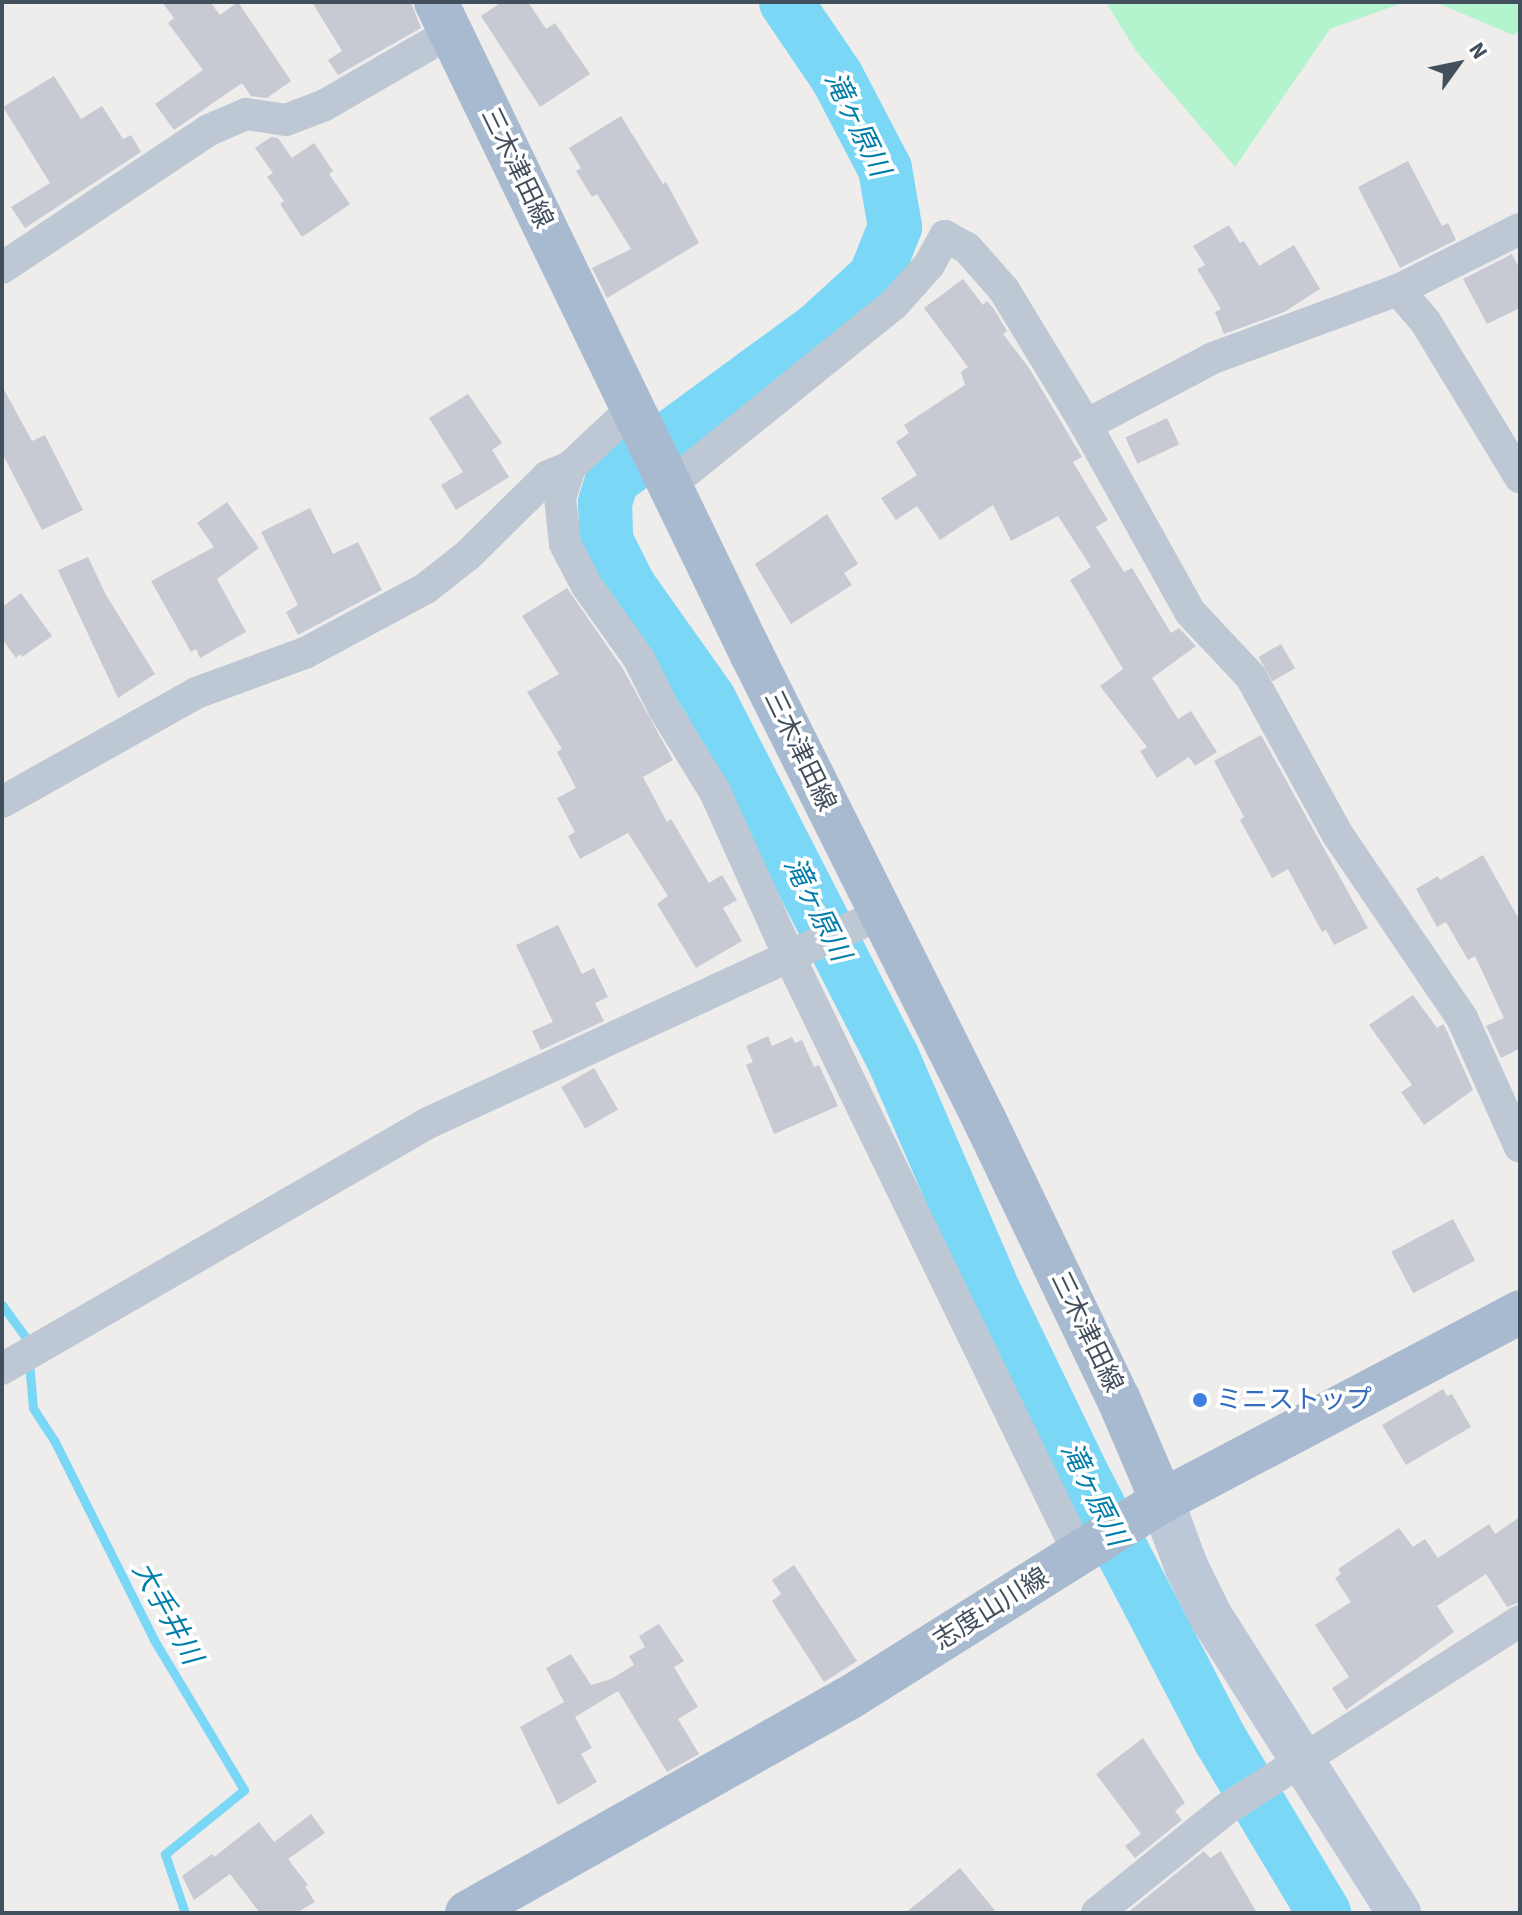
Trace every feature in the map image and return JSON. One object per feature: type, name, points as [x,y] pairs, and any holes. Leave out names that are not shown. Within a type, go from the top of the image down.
[{"type":"main road","name":"三木津田線","points":[[444,17],[670,480],[872,917],[1020,1192],[1119,1400],[1150,1509]]},
{"type":"main road","name":"志度山川線","points":[[467,1913],[849,1698],[1150,1509],[1520,1312]]},
{"type":"street","points":[[2,268],[209,130],[246,114],[286,120],[323,106],[444,17]]},
{"type":"street","points":[[1086,425],[1213,358],[1398,290],[1520,229]]},
{"type":"street","points":[[670,480],[894,304],[929,265],[945,236],[967,248],[1004,290],[1086,425],[1190,612],[1251,677],[1338,835],[1462,1018],[1520,1147]]},
{"type":"street","points":[[1398,290],[1425,321],[1520,477]]},
{"type":"street","points":[[2,802],[196,693],[305,653],[426,588],[468,555],[548,476],[570,467],[639,418]]},
{"type":"street","points":[[570,467],[560,497],[565,544],[587,586],[639,659],[664,709],[715,792],[797,952],[1084,1551]]},
{"type":"street","points":[[2,1369],[426,1124],[872,917]]},
{"type":"street","points":[[1150,1509],[1186,1566],[1210,1615],[1399,1913]]},
{"type":"street","points":[[1097,1913],[1226,1809],[1520,1621]]},
{"type":"green space","points":[[1106,2],[1405,2],[1330,29],[1235,167],[1136,51]]},
{"type":"green space","points":[[1435,2],[1520,2],[1520,32],[1513,35]]},
{"type":"building","points":[[162,2],[210,2],[220,15],[238,2],[291,81],[267,98],[251,96],[242,83],[174,130],[155,104],[203,70],[168,23],[174,18]]},
{"type":"building","points":[[312,2],[411,2],[421,28],[338,75],[328,60],[342,51]]},
{"type":"building","points":[[502,2],[528,2],[546,29],[555,23],[590,74],[540,107],[481,16]]},
{"type":"building","points":[[54,76],[81,119],[102,106],[123,139],[131,135],[141,152],[25,228],[11,207],[50,183],[3,107]]},
{"type":"building","points":[[621,116],[663,184],[666,182],[699,243],[607,298],[592,268],[631,249],[597,194],[592,197],[576,171],[581,168],[569,148]]},
{"type":"building","points":[[271,137],[278,138],[292,158],[314,143],[333,171],[329,174],[350,204],[302,237],[280,204],[284,201],[267,177],[273,173],[255,148]]},
{"type":"building","points":[[1408,161],[1442,226],[1448,223],[1456,240],[1400,268],[1358,187]]},
{"type":"building","points":[[1229,225],[1240,243],[1244,241],[1259,266],[1294,245],[1320,289],[1284,312],[1224,334],[1215,312],[1221,309],[1197,269],[1205,265],[1193,246]]},
{"type":"building","points":[[1512,254],[1520,270],[1520,308],[1487,324],[1463,279]]},
{"type":"building","points":[[963,279],[983,305],[987,301],[994,309],[1007,331],[1003,334],[1029,368],[1082,457],[1073,462],[1108,520],[1096,527],[1124,572],[1132,568],[1171,633],[1179,628],[1196,646],[1152,678],[1178,719],[1191,711],[1217,752],[1195,766],[1189,757],[1157,778],[1140,751],[1147,747],[1100,686],[1123,669],[1070,580],[1091,567],[1058,516],[1011,541],[993,505],[940,540],[917,506],[896,520],[881,498],[917,475],[896,442],[909,433],[904,425],[965,385],[961,372],[968,367],[924,308]]},
{"type":"building","points":[[2,386],[32,441],[45,435],[83,510],[42,530],[2,453]]},
{"type":"building","points":[[468,394],[502,443],[492,450],[509,477],[456,510],[441,485],[463,472],[429,418]]},
{"type":"building","points":[[1167,418],[1179,444],[1138,464],[1125,437]]},
{"type":"building","points":[[227,502],[259,548],[217,579],[246,632],[200,658],[196,649],[191,652],[151,581],[214,547],[197,523]]},
{"type":"building","points":[[310,508],[333,554],[358,542],[382,590],[298,635],[286,612],[298,605],[261,532]]},
{"type":"building","points":[[827,514],[858,564],[844,573],[852,585],[791,624],[755,564]]},
{"type":"building","points":[[88,557],[106,595],[155,674],[118,698],[58,570]]},
{"type":"building","points":[[567,588],[623,669],[673,760],[643,777],[667,822],[671,819],[709,883],[722,875],[737,900],[723,908],[742,941],[696,968],[657,904],[668,896],[628,833],[580,859],[568,836],[575,832],[557,798],[576,788],[557,752],[562,749],[527,692],[559,674],[522,616]]},
{"type":"building","points":[[21,593],[52,636],[16,658],[2,639],[2,607]]},
{"type":"building","points":[[1281,644],[1295,668],[1272,681],[1258,657]]},
{"type":"building","points":[[1261,735],[1368,928],[1334,945],[1326,930],[1322,932],[1288,869],[1272,878],[1240,820],[1244,817],[1214,761]]},
{"type":"building","points":[[1483,855],[1520,921],[1520,1052],[1519,1049],[1501,1058],[1486,1026],[1504,1018],[1475,956],[1468,960],[1446,922],[1437,927],[1416,889],[1438,876],[1440,880]]},
{"type":"building","points":[[558,925],[582,974],[594,968],[608,997],[595,1003],[604,1021],[541,1050],[532,1031],[553,1022],[516,945]]},
{"type":"building","points":[[1413,995],[1437,1028],[1443,1024],[1445,1027],[1473,1090],[1424,1125],[1401,1092],[1412,1085],[1369,1025]]},
{"type":"building","points":[[768,1036],[772,1046],[792,1037],[795,1043],[802,1040],[814,1067],[819,1065],[838,1106],[774,1134],[746,1065],[753,1062],[746,1046]]},
{"type":"building","points":[[594,1068],[618,1110],[585,1129],[561,1087]]},
{"type":"building","points":[[1453,1219],[1475,1260],[1413,1293],[1391,1252]]},
{"type":"building","points":[[1443,1389],[1447,1396],[1452,1394],[1471,1427],[1406,1465],[1382,1425]]},
{"type":"building","points":[[1520,1517],[1520,1602],[1507,1607],[1486,1574],[1437,1606],[1454,1632],[1346,1710],[1332,1688],[1349,1677],[1315,1625],[1351,1602],[1335,1578],[1341,1574],[1338,1569],[1399,1528],[1413,1547],[1425,1539],[1438,1558],[1489,1524],[1495,1534]]},
{"type":"building","points":[[794,1565],[857,1661],[824,1682],[772,1601],[781,1594],[772,1580]]},
{"type":"building","points":[[659,1624],[684,1661],[674,1667],[698,1707],[678,1719],[699,1754],[667,1772],[618,1691],[575,1717],[592,1748],[581,1754],[597,1782],[558,1805],[520,1727],[564,1702],[546,1668],[571,1654],[591,1685],[611,1679],[634,1665],[629,1656],[645,1647],[639,1636]]},
{"type":"building","points":[[1143,1738],[1185,1803],[1175,1811],[1182,1820],[1135,1858],[1125,1846],[1141,1834],[1096,1774]]},
{"type":"building","points":[[311,1814],[325,1833],[288,1859],[308,1885],[305,1886],[315,1902],[296,1913],[260,1913],[230,1874],[194,1900],[182,1876],[212,1854],[214,1857],[259,1822],[274,1842]]},
{"type":"building","points":[[1204,1851],[1210,1858],[1221,1851],[1257,1913],[1127,1913]]},
{"type":"building","points":[[960,1868],[997,1913],[905,1913],[924,1898]]},
{"type":"waterway","name":"滝ヶ原川","points":[[786,2],[837,77],[885,169],[895,227],[875,277],[818,329],[612,480],[605,503],[606,540],[629,586],[709,699],[892,1056],[996,1296],[1083,1476],[1220,1739],[1324,1913]]},
{"type":"waterway","name":"大手井川","points":[[2,1305],[27,1339],[33,1408],[54,1440],[154,1640],[244,1790],[165,1854],[185,1913]]},
{"type":"place","name":"ミニストップ","points":[[1200,1400]]}]
